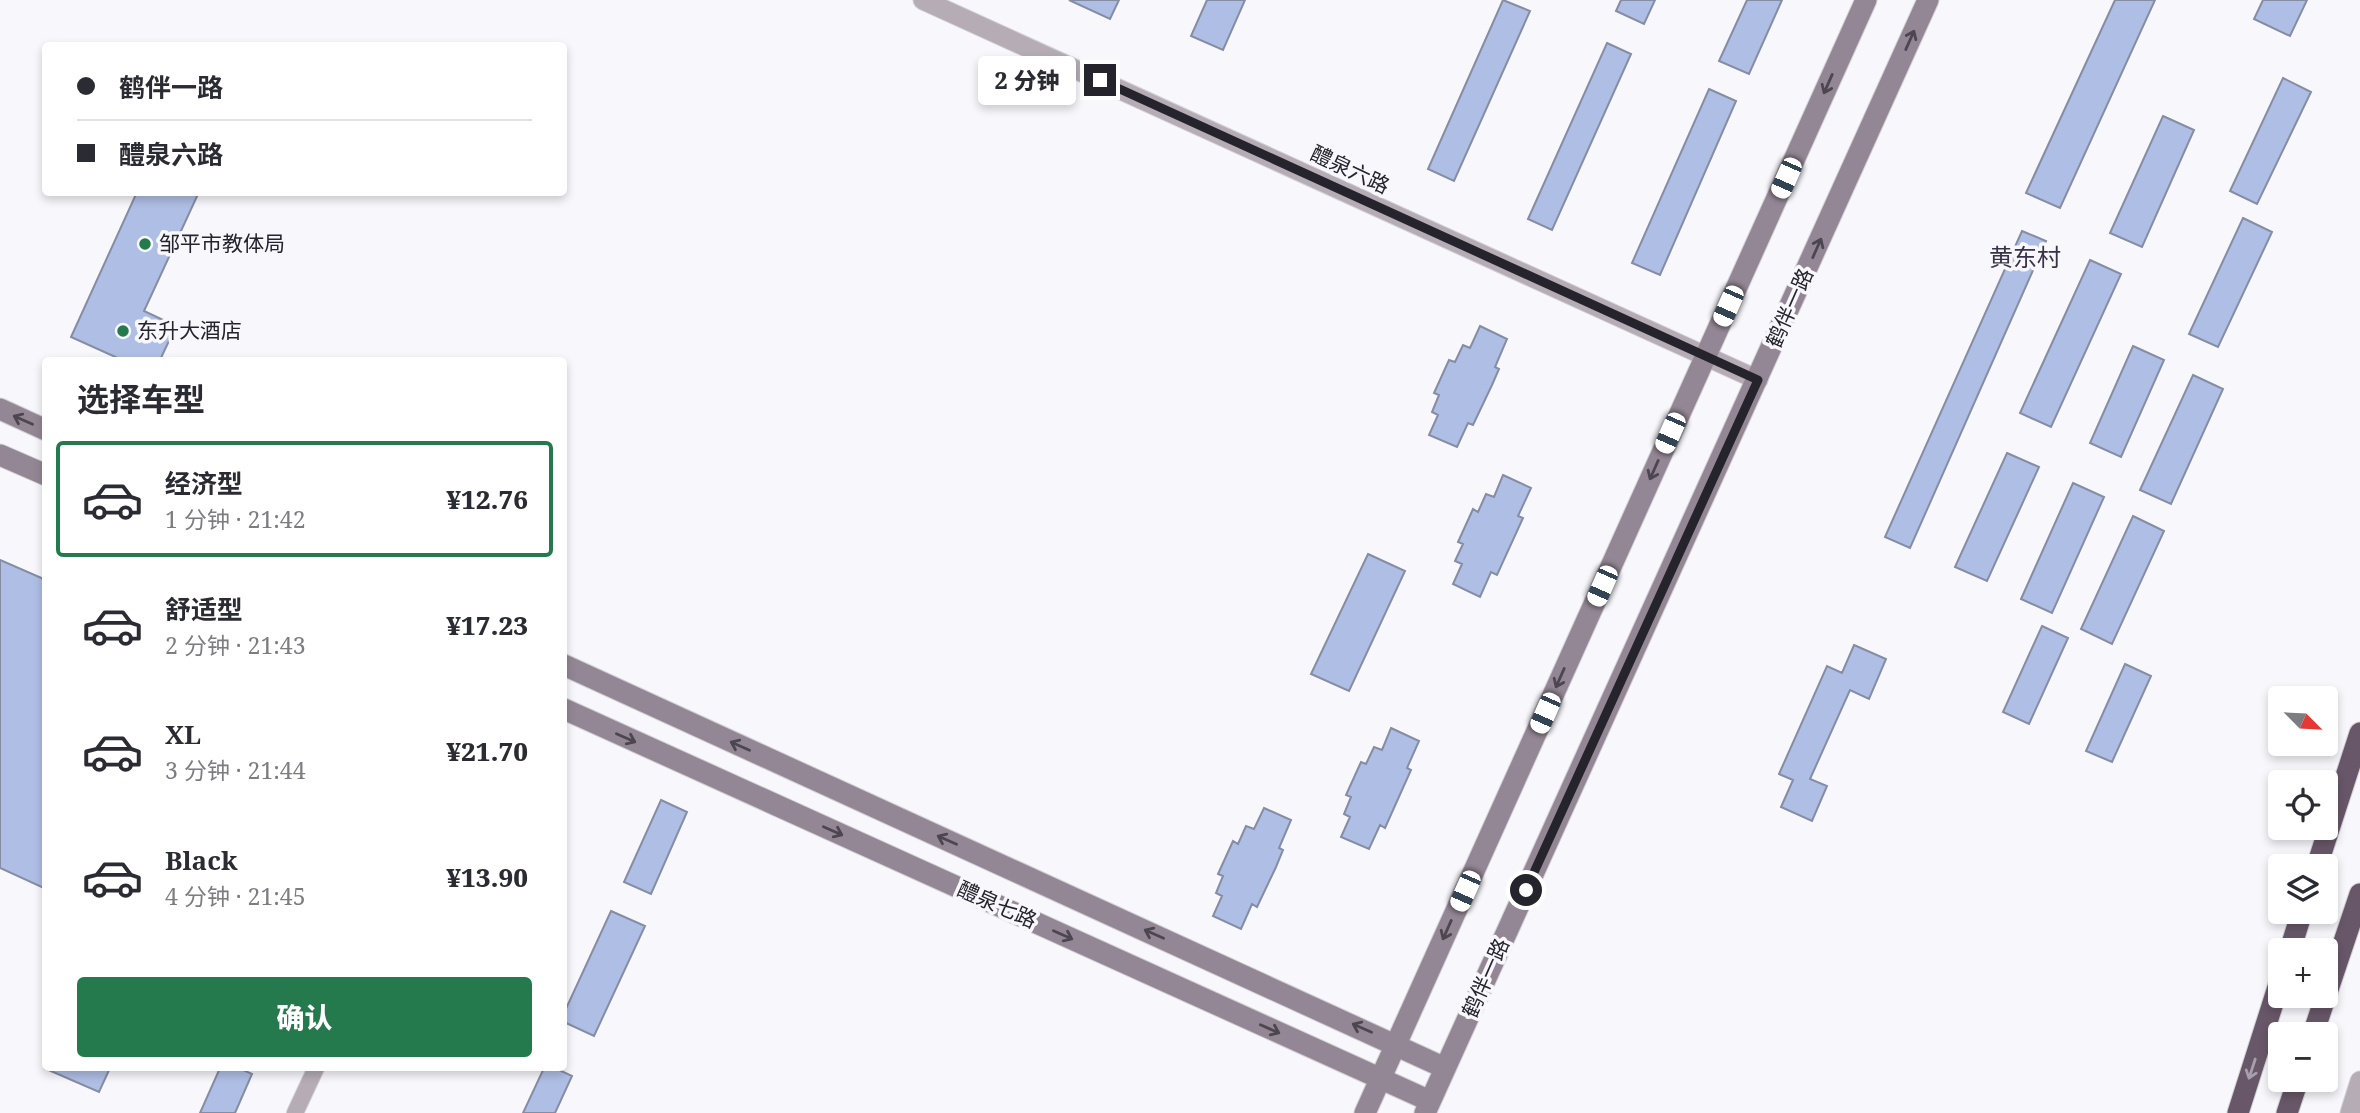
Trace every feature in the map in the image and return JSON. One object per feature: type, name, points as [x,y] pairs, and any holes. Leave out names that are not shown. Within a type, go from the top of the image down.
[{"type":"highway","points":[[2321,854],[2360,733]]},
{"type":"highway","points":[[2317,1022],[2360,894]]},
{"type":"highway","points":[[2238,1113],[2271,1008]]},
{"type":"highway","points":[[2287,1113],[2294,1092]]},
{"type":"main road","points":[[1365,1113],[1866,0]]},
{"type":"main road","name":"鹤伴一路","points":[[1427,1107],[1928,0]]},
{"type":"main road","points":[[0,409],[42,428]]},
{"type":"main road","points":[[0,455],[42,473]]},
{"type":"main road","points":[[567,666],[1445,1068]]},
{"type":"main road","name":"醴泉七路","points":[[567,710],[1380,1079],[1427,1107]]},
{"type":"street","name":"醴泉六路","points":[[923,0],[1758,380]]},
{"type":"street","points":[[295,1113],[315,1071]]},
{"type":"street","points":[[2350,1113],[2360,1082]]},
{"type":"building","points":[[1069,0],[1119,0],[1110,19]]},
{"type":"building","points":[[1207,0],[1245,0],[1223,50],[1191,36]]},
{"type":"building","points":[[1503,0],[1530,11],[1454,181],[1428,169]]},
{"type":"building","points":[[1621,0],[1655,0],[1644,24],[1616,11]]},
{"type":"building","points":[[1747,0],[1782,0],[1749,74],[1719,61]]},
{"type":"building","points":[[2115,0],[2155,0],[2060,208],[2026,193]]},
{"type":"building","points":[[2263,0],[2307,0],[2290,36],[2254,19]]},
{"type":"building","points":[[1607,43],[1631,54],[1552,230],[1528,219]]},
{"type":"building","points":[[2283,78],[2311,92],[2257,204],[2230,191]]},
{"type":"building","points":[[1709,89],[1736,101],[1660,275],[1632,263]]},
{"type":"building","points":[[2163,116],[2194,130],[2142,247],[2110,233]]},
{"type":"building","name":"邹平市教体局","points":[[135,196],[197,196],[144,311],[176,326],[161,357],[115,357],[71,337]]},
{"type":"building","points":[[2243,218],[2272,232],[2218,347],[2189,334]]},
{"type":"building","points":[[2022,231],[2046,241],[1910,548],[1885,537]]},
{"type":"building","points":[[2090,260],[2121,274],[2051,427],[2020,413]]},
{"type":"building","points":[[1480,326],[1507,339],[1495,367],[1499,369],[1492,385],[1473,425],[1468,423],[1457,447],[1429,435],[1438,415],[1432,412],[1439,395],[1434,393],[1449,360],[1455,362],[1463,345],[1470,348]]},
{"type":"building","points":[[2133,346],[2164,360],[2121,457],[2090,443]]},
{"type":"building","points":[[2193,375],[2223,389],[2171,504],[2140,490]]},
{"type":"building","points":[[2007,453],[2039,467],[1987,581],[1955,567]]},
{"type":"building","points":[[1503,475],[1531,488],[1518,516],[1523,518],[1497,575],[1491,572],[1480,597],[1453,584],[1462,564],[1455,561],[1463,544],[1458,542],[1473,509],[1478,512],[1486,494],[1494,497]]},
{"type":"building","points":[[2073,483],[2104,497],[2052,613],[2021,599]]},
{"type":"building","points":[[2133,516],[2164,531],[2112,644],[2081,629]]},
{"type":"building","points":[[1368,554],[1405,571],[1349,691],[1311,674]]},
{"type":"building","points":[[0,560],[42,578],[42,887],[0,868]]},
{"type":"building","points":[[2042,626],[2068,638],[2029,724],[2003,712]]},
{"type":"building","points":[[1854,645],[1886,659],[1869,699],[1850,690],[1810,779],[1827,786],[1812,821],[1781,807],[1793,780],[1779,774],[1827,666],[1842,673]]},
{"type":"building","points":[[2125,664],[2151,676],[2112,762],[2086,751]]},
{"type":"building","points":[[1391,728],[1419,741],[1407,768],[1411,770],[1385,828],[1380,825],[1369,849],[1341,837],[1350,817],[1344,814],[1351,797],[1346,795],[1361,762],[1366,764],[1374,747],[1382,750]]},
{"type":"building","points":[[661,800],[687,812],[651,894],[624,882]]},
{"type":"building","points":[[1264,808],[1291,820],[1279,848],[1283,850],[1276,867],[1257,907],[1252,904],[1241,929],[1213,916],[1222,896],[1216,893],[1223,876],[1218,874],[1233,841],[1238,844],[1246,826],[1254,829]]},
{"type":"building","points":[[611,911],[645,926],[594,1036],[567,1023],[567,1006]]},
{"type":"building","points":[[51,1071],[109,1071],[99,1092]]},
{"type":"building","points":[[219,1071],[246,1071],[252,1074],[235,1113],[200,1113]]},
{"type":"building","points":[[543,1071],[561,1071],[572,1076],[555,1113],[523,1113]]},
{"type":"place","name":"邹平市教体局","points":[[145,244]]},
{"type":"place","name":"东升大酒店","points":[[123,331]]},
{"type":"district","name":"黄东村","points":[[2025,258]]},
{"type":"route","points":[[1100,80],[1758,380],[1526,890]]}]
